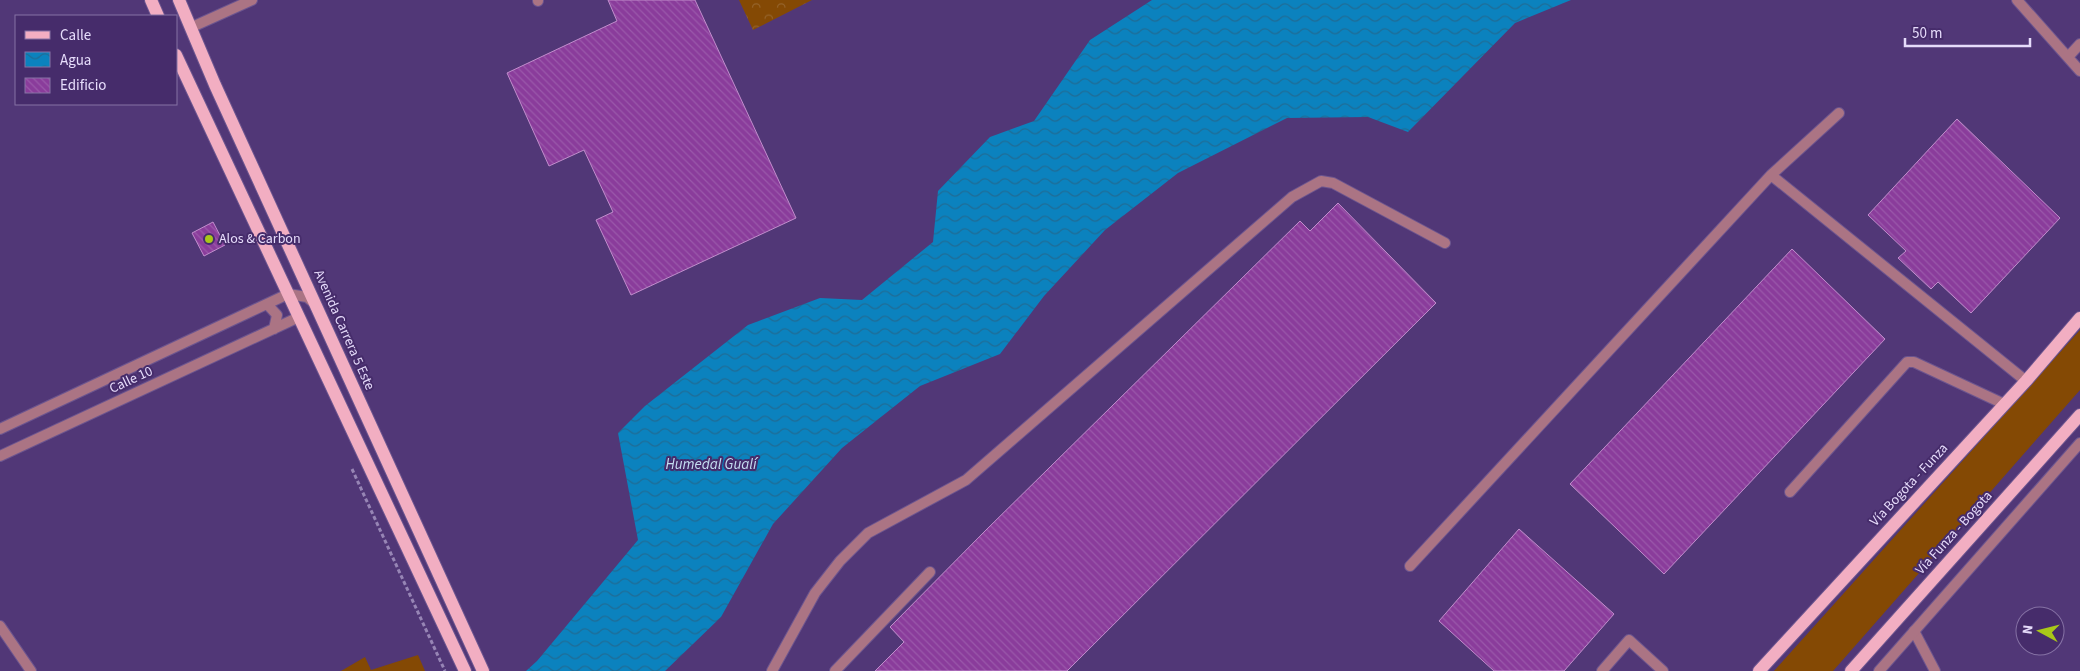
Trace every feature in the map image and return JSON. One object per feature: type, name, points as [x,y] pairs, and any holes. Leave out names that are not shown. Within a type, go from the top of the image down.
[{"type":"main road","points":[[151,0],[158,15]]},
{"type":"main road","name":"Avenida Carrera 5 Este","points":[[179,0],[315,304],[483,671]]},
{"type":"main road","points":[[178,59],[465,671]]},
{"type":"main road","name":"Vía Bogota - Funza","points":[[1759,671],[2026,381],[2080,318]]},
{"type":"main road","name":"Vía Funza - Bogota","points":[[1851,671],[2080,415]]},
{"type":"street","points":[[192,27],[252,0]]},
{"type":"street","points":[[2018,0],[2080,71]]},
{"type":"street","points":[[2068,57],[2080,44]]},
{"type":"street","points":[[1410,566],[1770,175],[1839,113]]},
{"type":"street","points":[[1770,175],[2026,381]]},
{"type":"street","points":[[772,671],[815,593],[840,561],[868,533],[966,480],[1292,197],[1321,181],[1332,183],[1445,243]]},
{"type":"street","points":[[288,294],[307,297],[315,304]]},
{"type":"street","name":"Calle 10","points":[[0,429],[288,294]]},
{"type":"street","points":[[267,304],[277,315],[274,329]]},
{"type":"street","name":"Calle 10","points":[[0,456],[299,317]]},
{"type":"street","points":[[1790,492],[1907,362],[1914,362],[2004,404]]},
{"type":"street","points":[[1879,671],[2080,443]]},
{"type":"street","points":[[835,671],[930,572]]},
{"type":"street","points":[[0,626],[31,671]]},
{"type":"street","points":[[1914,631],[1934,671]]},
{"type":"street","points":[[1602,671],[1629,640],[1663,671]]},
{"type":"green space","points":[[739,0],[812,0],[753,30]]},
{"type":"green space","points":[[2080,330],[2080,390],[1833,671],[1774,671]]},
{"type":"green space","points":[[418,655],[425,671],[341,671],[365,657],[371,670]]},
{"type":"water","name":"Humedal Gualí","points":[[1152,0],[1571,0],[1515,23],[1408,132],[1368,117],[1287,118],[1178,173],[1105,230],[1044,296],[1000,354],[920,386],[842,448],[773,524],[721,617],[665,671],[526,671],[537,661],[638,540],[618,433],[645,406],[748,325],[820,298],[862,300],[933,242],[938,191],[990,137],[1034,121],[1090,40]]},
{"type":"building","points":[[608,0],[695,0],[796,218],[631,295],[596,220],[613,212],[584,150],[549,166],[507,73],[617,21]]},
{"type":"building","points":[[1957,119],[2060,218],[1971,313],[1938,282],[1931,289],[1898,258],[1906,251],[1868,215]]},
{"type":"building","points":[[1338,203],[1436,303],[1067,671],[875,671],[904,642],[890,627],[1300,221],[1310,231]]},
{"type":"building","name":"Alos & Carbon","points":[[213,222],[225,245],[204,256],[192,233]]},
{"type":"building","points":[[1792,249],[1885,339],[1664,574],[1570,484]]},
{"type":"building","points":[[1519,529],[1614,614],[1564,671],[1494,671],[1439,621]]},
{"type":"place","name":"Alos & Carbon","points":[[209,239]]}]
